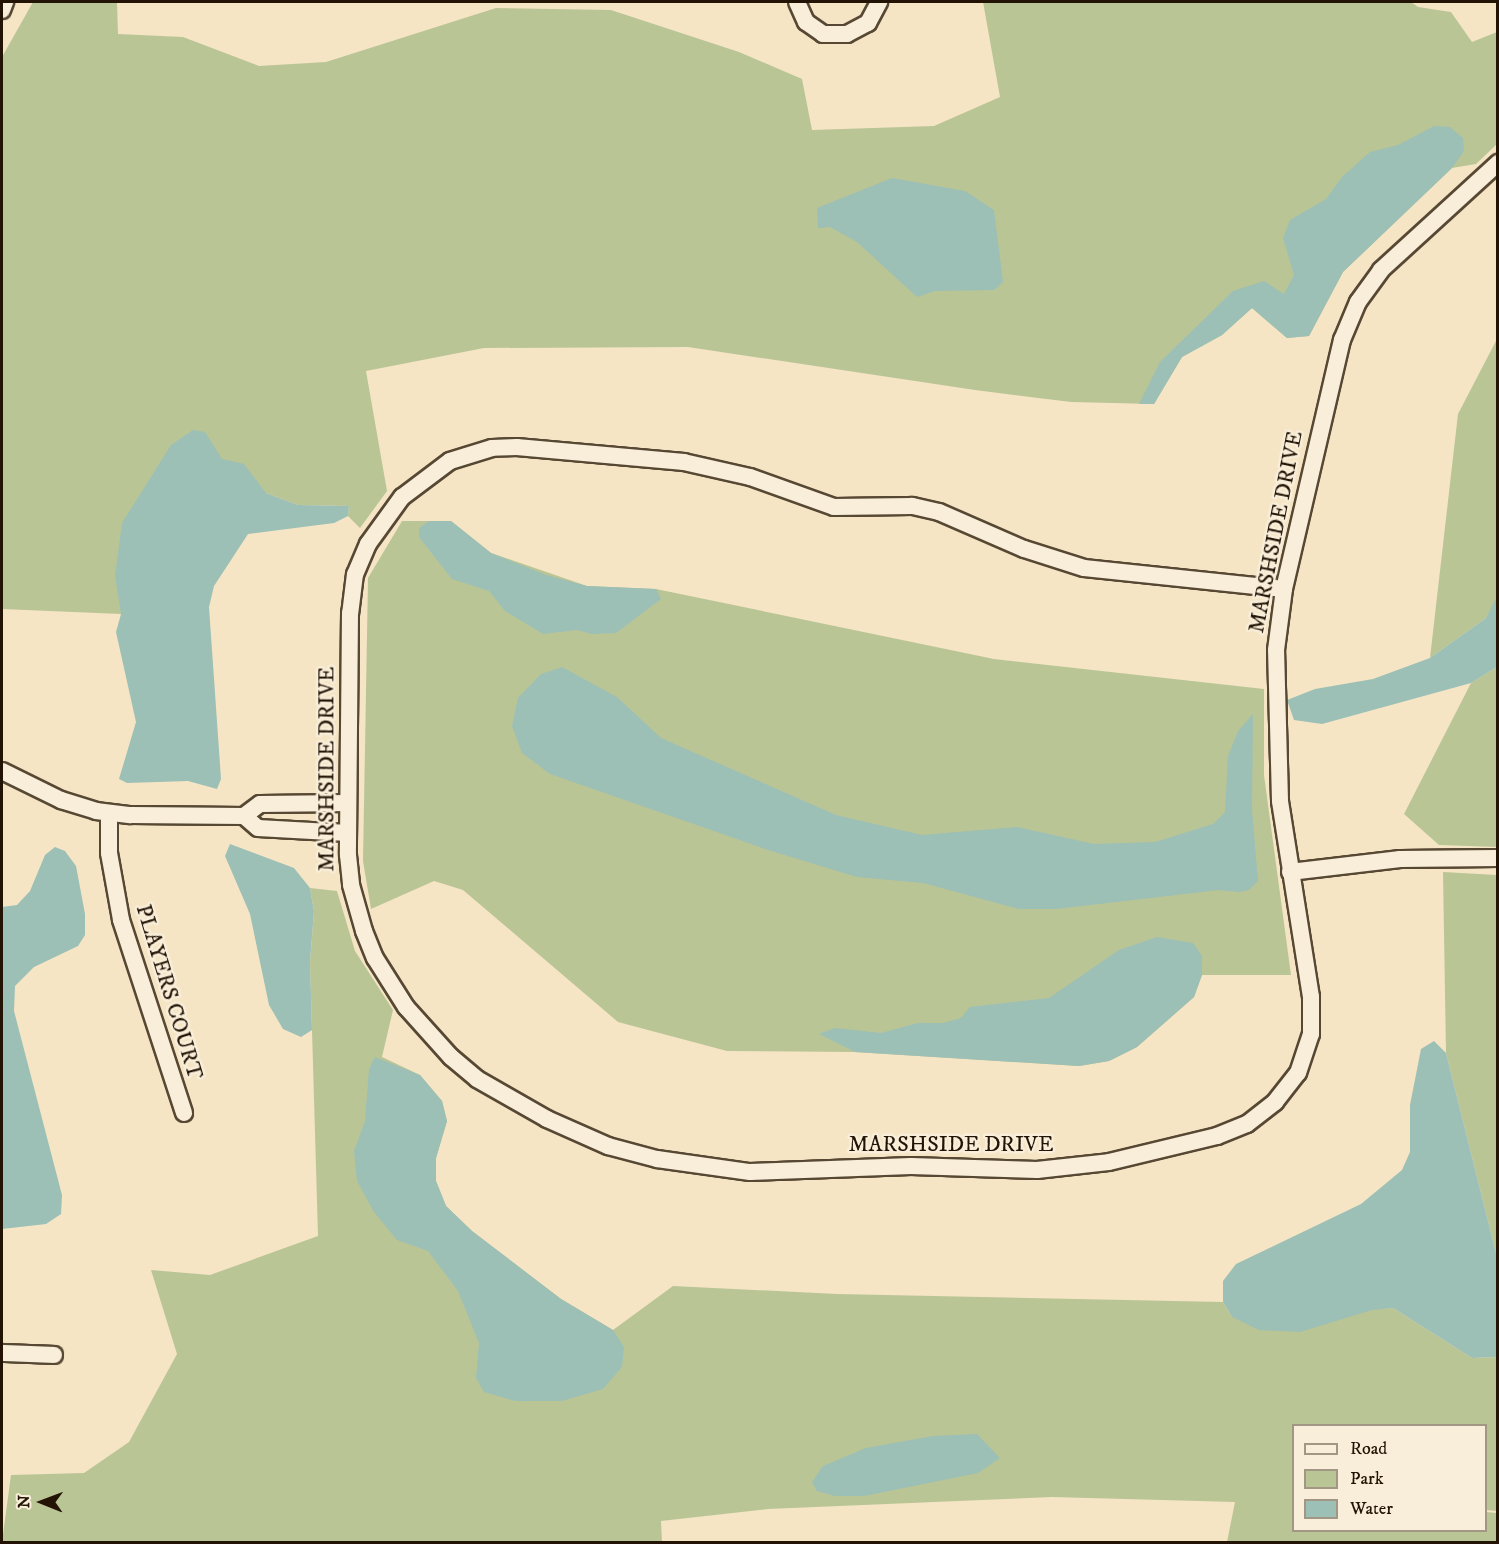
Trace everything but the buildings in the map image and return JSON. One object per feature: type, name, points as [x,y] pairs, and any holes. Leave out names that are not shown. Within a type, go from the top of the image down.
[{"type":"street","points":[[2,10],[5,2]]},
{"type":"street","points":[[797,2],[806,22],[823,34],[847,34],[868,23],[879,2]]},
{"type":"street","name":"MARSHSIDE DRIVE","points":[[1284,589],[1084,568],[1043,556],[939,512],[912,506],[834,507],[750,477],[684,462],[583,451],[517,447],[477,451],[434,470],[402,497],[387,518],[355,574],[350,613],[348,833],[351,885],[375,958],[406,1007],[451,1057],[487,1085],[548,1119],[608,1146],[710,1169],[750,1172],[911,1166],[1037,1170],[1109,1162],[1217,1136],[1247,1124],[1275,1102],[1298,1073],[1311,1034],[1311,997],[1280,801],[1275,680],[1284,589],[1341,340],[1358,302],[1400,250],[1497,163]]},
{"type":"street","points":[[2,771],[61,800],[109,813],[244,816],[260,804],[348,803]]},
{"type":"street","name":"PLAYERS COURT","points":[[109,813],[109,853],[121,920],[184,1113]]},
{"type":"street","points":[[244,816],[258,828],[348,833]]},
{"type":"street","points":[[1290,872],[1410,858],[1497,858]]},
{"type":"street","points":[[2,1353],[54,1355]]},
{"type":"green space","points":[[33,2],[117,2],[118,34],[183,37],[259,66],[326,62],[496,8],[611,10],[739,52],[802,79],[812,130],[934,126],[1000,97],[983,2],[1411,2],[1418,7],[1451,12],[1472,42],[1497,32],[1497,144],[1476,164],[1452,168],[1343,272],[1309,336],[1287,338],[1252,308],[1222,335],[1182,357],[1154,404],[1071,402],[688,347],[484,348],[366,371],[387,491],[360,528],[348,516],[349,506],[298,505],[266,493],[121,614],[2,609],[2,57]]},
{"type":"green space","points":[[1497,339],[1497,602],[1486,618],[1430,658],[1458,414]]},
{"type":"green space","points":[[402,521],[451,521],[491,553],[587,586],[656,589],[994,659],[1264,689],[1264,775],[1291,975],[1202,975],[1194,997],[1137,1047],[1109,1061],[1079,1066],[855,1052],[727,1051],[618,1022],[463,890],[434,881],[371,909],[363,861],[368,578]]},
{"type":"green space","points":[[1497,667],[1497,847],[1439,845],[1404,814],[1471,683]]},
{"type":"green space","points":[[1443,872],[1497,875],[1497,1257],[1446,1053]]},
{"type":"green space","points":[[310,888],[337,891],[355,951],[393,1010],[382,1057],[420,1075],[442,1101],[447,1121],[436,1158],[436,1181],[446,1206],[472,1231],[561,1299],[613,1330],[673,1286],[837,1294],[1223,1302],[1232,1317],[1393,1308],[1472,1358],[1497,1357],[1497,1511],[1487,1510],[1487,1424],[1292,1424],[1292,1532],[1487,1532],[1487,1512],[1497,1513],[1497,1542],[1227,1542],[1235,1502],[1052,1497],[768,1509],[661,1521],[662,1542],[2,1542],[11,1475],[84,1473],[129,1442],[177,1354],[151,1270],[210,1275],[318,1236],[310,962],[314,911]]},
{"type":"water","points":[[1434,126],[1450,127],[1463,138],[1464,151],[1452,168],[1343,272],[1309,336],[1287,338],[1252,308],[1222,335],[1182,357],[1154,404],[1139,404],[1160,362],[1233,291],[1264,281],[1284,294],[1294,275],[1283,238],[1290,220],[1326,199],[1342,177],[1370,152],[1398,145]]},
{"type":"water","points":[[892,178],[965,191],[994,210],[1003,282],[994,290],[935,291],[917,297],[857,242],[830,227],[818,228],[817,208]]},
{"type":"water","points":[[193,430],[205,432],[222,459],[244,464],[266,493],[298,505],[349,506],[348,516],[334,523],[248,534],[214,586],[209,607],[221,779],[217,789],[188,781],[127,783],[119,779],[136,722],[116,632],[121,614],[115,576],[122,523],[171,445]]},
{"type":"water","points":[[429,521],[451,521],[491,553],[546,575],[587,586],[656,589],[661,599],[616,633],[592,634],[577,630],[543,634],[505,611],[489,591],[452,579],[419,537],[419,528]]},
{"type":"water","points":[[1497,596],[1497,667],[1471,683],[1322,724],[1294,720],[1287,700],[1315,689],[1373,679],[1430,658],[1486,618]]},
{"type":"water","points":[[562,667],[617,697],[661,738],[836,815],[922,835],[1017,827],[1094,844],[1155,842],[1213,824],[1225,812],[1228,756],[1238,731],[1253,714],[1252,810],[1258,881],[1249,890],[1239,892],[1219,890],[1056,909],[1019,909],[923,883],[857,877],[768,850],[550,774],[522,753],[512,726],[518,698],[541,674]]},
{"type":"water","points":[[230,844],[294,868],[310,888],[314,911],[310,962],[312,1030],[301,1037],[283,1029],[269,1005],[250,914],[225,856]]},
{"type":"water","points":[[55,847],[65,851],[76,866],[85,914],[85,935],[78,946],[34,967],[15,986],[14,1011],[62,1195],[61,1214],[46,1224],[2,1229],[2,907],[17,905],[30,891],[45,855]]},
{"type":"water","points":[[1157,937],[1193,943],[1202,956],[1202,975],[1194,997],[1137,1047],[1109,1061],[1079,1066],[855,1052],[819,1034],[835,1028],[881,1033],[918,1023],[943,1023],[961,1018],[970,1007],[1049,998],[1119,950]]},
{"type":"water","points":[[1434,1041],[1446,1053],[1497,1257],[1497,1357],[1472,1358],[1393,1308],[1372,1310],[1300,1332],[1259,1330],[1232,1317],[1223,1302],[1223,1281],[1236,1264],[1361,1204],[1402,1170],[1410,1152],[1410,1105],[1421,1049]]},
{"type":"water","points":[[375,1057],[420,1075],[442,1101],[447,1121],[436,1158],[436,1181],[446,1206],[472,1231],[561,1299],[613,1330],[624,1347],[622,1367],[603,1389],[562,1401],[515,1401],[484,1392],[476,1378],[479,1343],[458,1291],[428,1251],[397,1240],[374,1212],[357,1181],[354,1151],[365,1121],[369,1069]]},
{"type":"water","points":[[977,1434],[1000,1458],[978,1473],[864,1496],[835,1496],[817,1491],[812,1482],[823,1466],[866,1448],[933,1436]]}]
